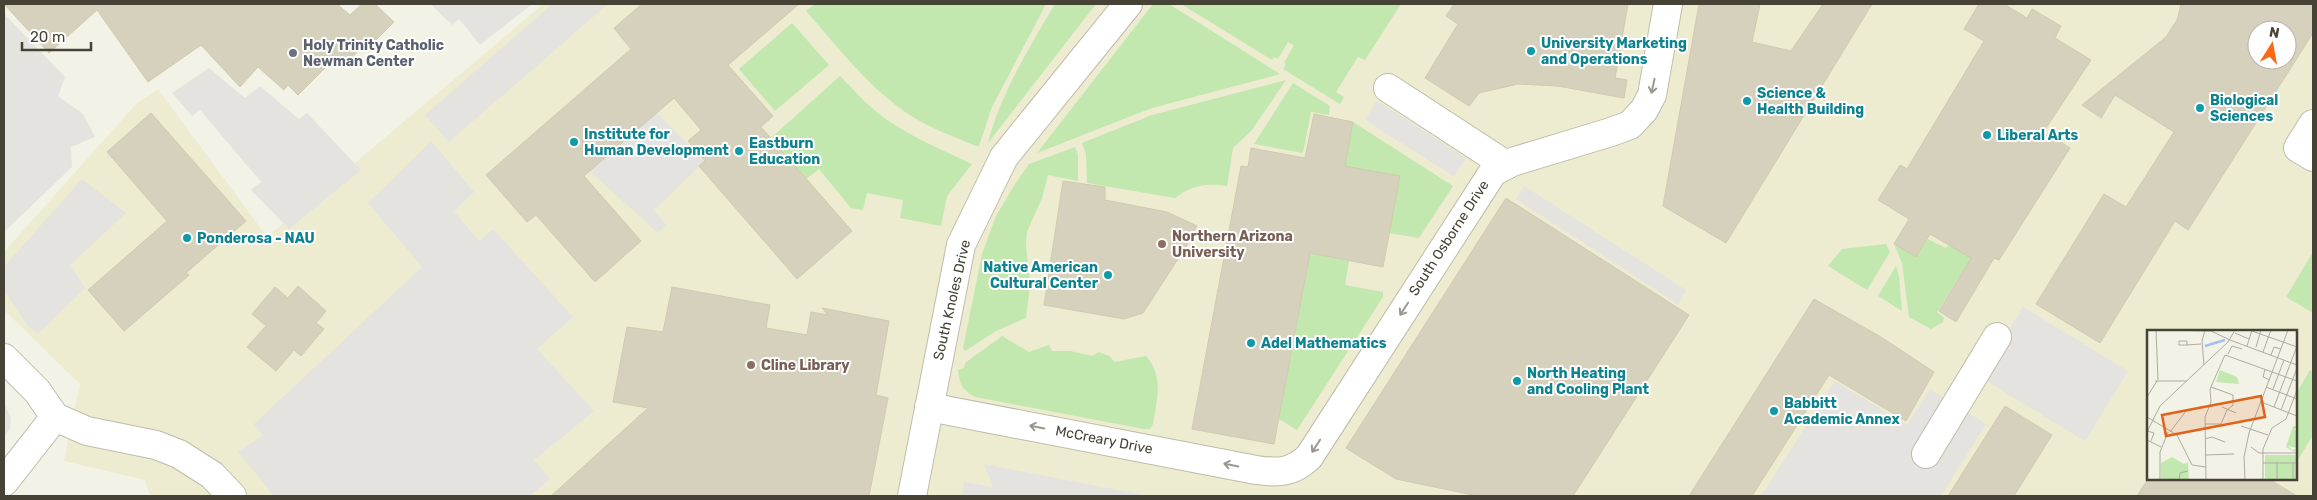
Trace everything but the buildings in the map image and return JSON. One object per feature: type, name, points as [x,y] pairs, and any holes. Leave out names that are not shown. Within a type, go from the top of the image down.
[{"type":"street","name":"South Knoles Drive","points":[[912,496],[961,245],[1004,157],[1128,4]]},
{"type":"street","name":"South Osborne Drive","points":[[1279,473],[1298,467],[1309,457],[1493,172],[1506,165],[1630,125],[1644,110],[1652,95],[1668,4]]},
{"type":"street","points":[[1388,88],[1506,165]]},
{"type":"street","points":[[2306,153],[2313,124]]},
{"type":"street","points":[[1926,454],[1997,337]]},
{"type":"street","points":[[4,358],[37,391],[55,417],[86,431],[156,445],[179,454],[212,475],[232,496]]},
{"type":"street","name":"McCreary Drive","points":[[929,407],[1279,473]]},
{"type":"street","points":[[4,482],[55,417]]},
{"type":"shaded area","points":[[431,4],[532,4],[480,45],[459,19],[452,25]]},
{"type":"shaded area","name":"Northern Arizona University","points":[[540,4],[2313,4],[2313,496],[150,496],[145,480],[64,461],[80,384],[4,310],[4,252],[137,103],[158,89],[267,237],[541,6]]},
{"type":"shaded area","points":[[548,4],[608,4],[449,142],[425,115],[550,6]]},
{"type":"shaded area","points":[[4,14],[65,77],[58,96],[83,114],[95,137],[71,147],[72,167],[4,232]]},
{"type":"shaded area","points":[[209,68],[245,98],[260,86],[299,119],[307,113],[361,170],[289,229],[251,190],[261,182],[200,110],[192,116],[172,93]]},
{"type":"shaded area","points":[[1377,101],[1466,158],[1454,176],[1365,120]]},
{"type":"shaded area","points":[[657,113],[705,161],[654,210],[666,225],[658,233],[590,171]]},
{"type":"shaded area","points":[[431,141],[474,192],[454,211],[479,241],[493,229],[573,317],[537,349],[594,411],[534,460],[550,479],[530,496],[274,496],[238,452],[263,435],[254,424],[422,267],[368,203]]},
{"type":"shaded area","points":[[82,179],[126,213],[70,265],[85,288],[38,334],[27,325],[4,290],[4,267]]},
{"type":"shaded area","points":[[1524,186],[1686,290],[1678,304],[1516,199]]},
{"type":"shaded area","points":[[2023,307],[2128,371],[2085,441],[1980,377]]},
{"type":"shaded area","points":[[1835,381],[1907,425],[1930,389],[1986,424],[1941,496],[1761,496]]},
{"type":"shaded area","points":[[4,403],[11,418],[10,428],[4,437]]},
{"type":"shaded area","points":[[984,464],[1148,496],[962,496],[964,482],[993,487]]},
{"type":"green space","points":[[815,4],[1046,4],[992,107],[979,146],[976,146],[920,121],[883,94],[856,68],[806,11]]},
{"type":"green space","points":[[1055,4],[1096,4],[988,143],[993,125],[1008,89]]},
{"type":"green space","points":[[1153,4],[1169,4],[1280,74],[1152,108],[1037,153]]},
{"type":"green space","points":[[1181,4],[1401,4],[1365,60],[1358,57],[1336,92],[1344,97],[1340,104],[1283,69],[1286,64],[1284,63],[1294,45],[1288,42],[1278,59],[1274,57],[1272,60]]},
{"type":"green space","points":[[792,23],[829,65],[775,111],[739,69]]},
{"type":"green space","points":[[840,76],[885,118],[921,140],[972,164],[947,196],[941,226],[900,218],[903,200],[867,193],[863,210],[851,208],[819,169],[806,179],[772,137]]},
{"type":"green space","points":[[1286,80],[1252,130],[1233,148],[1227,186],[1200,186],[1187,190],[1175,198],[1087,183],[1086,154],[1082,143],[1152,115]]},
{"type":"green space","points":[[1293,83],[1330,106],[1329,115],[1311,112],[1303,153],[1254,144]]},
{"type":"green space","points":[[1353,122],[1453,186],[1419,238],[1389,233],[1400,176],[1345,166]]},
{"type":"green space","points":[[1075,147],[1078,155],[1078,181],[1048,175],[1042,198],[1027,232],[1026,245],[1030,286],[1026,318],[996,331],[965,351],[963,348],[982,254],[996,216],[1029,164]]},
{"type":"green space","points":[[1955,238],[1976,250],[1937,312],[1944,318],[1943,322],[1931,329],[1909,317],[1902,263],[1894,244],[1916,257],[1928,239],[1946,248]]},
{"type":"green space","points":[[1886,244],[1890,252],[1867,290],[1828,266],[1842,249]]},
{"type":"green space","points":[[2313,252],[2313,313],[2286,297]]},
{"type":"green space","points":[[1310,253],[1349,261],[1345,285],[1383,292],[1383,297],[1297,430],[1279,419]]},
{"type":"green space","points":[[1896,266],[1899,276],[1902,311],[1878,296]]},
{"type":"green space","points":[[1002,336],[1029,352],[1049,345],[1052,351],[1070,351],[1093,356],[1099,352],[1109,356],[1115,362],[1146,356],[1155,372],[1158,388],[1153,424],[1150,429],[971,395],[962,386],[958,370],[964,368],[965,363]]},
{"type":"green space","points":[[2310,370],[2313,372],[2313,435],[2298,460],[2297,460],[2297,392]]},
{"type":"place","name":"University Marketing and Operations","points":[[1531,51]]},
{"type":"place","name":"Holy Trinity Catholic Newman Center","points":[[293,53]]},
{"type":"place","name":"Science & Health Building","points":[[1747,101]]},
{"type":"place","name":"Biological Sciences","points":[[2200,108]]},
{"type":"place","name":"Liberal Arts","points":[[1987,135]]},
{"type":"place","name":"Institute for Human Development","points":[[574,142]]},
{"type":"place","name":"Eastburn Education","points":[[739,151]]},
{"type":"place","name":"Ponderosa - NAU","points":[[187,238]]},
{"type":"place","name":"Northern Arizona University","points":[[1162,244]]},
{"type":"place","name":"Native American Cultural Center","points":[[1108,275]]},
{"type":"place","name":"Adel Mathematics","points":[[1251,343]]},
{"type":"place","name":"Cline Library","points":[[751,365]]},
{"type":"place","name":"North Heating and Cooling Plant","points":[[1517,381]]},
{"type":"place","name":"Babbitt Academic Annex","points":[[1774,411]]}]
